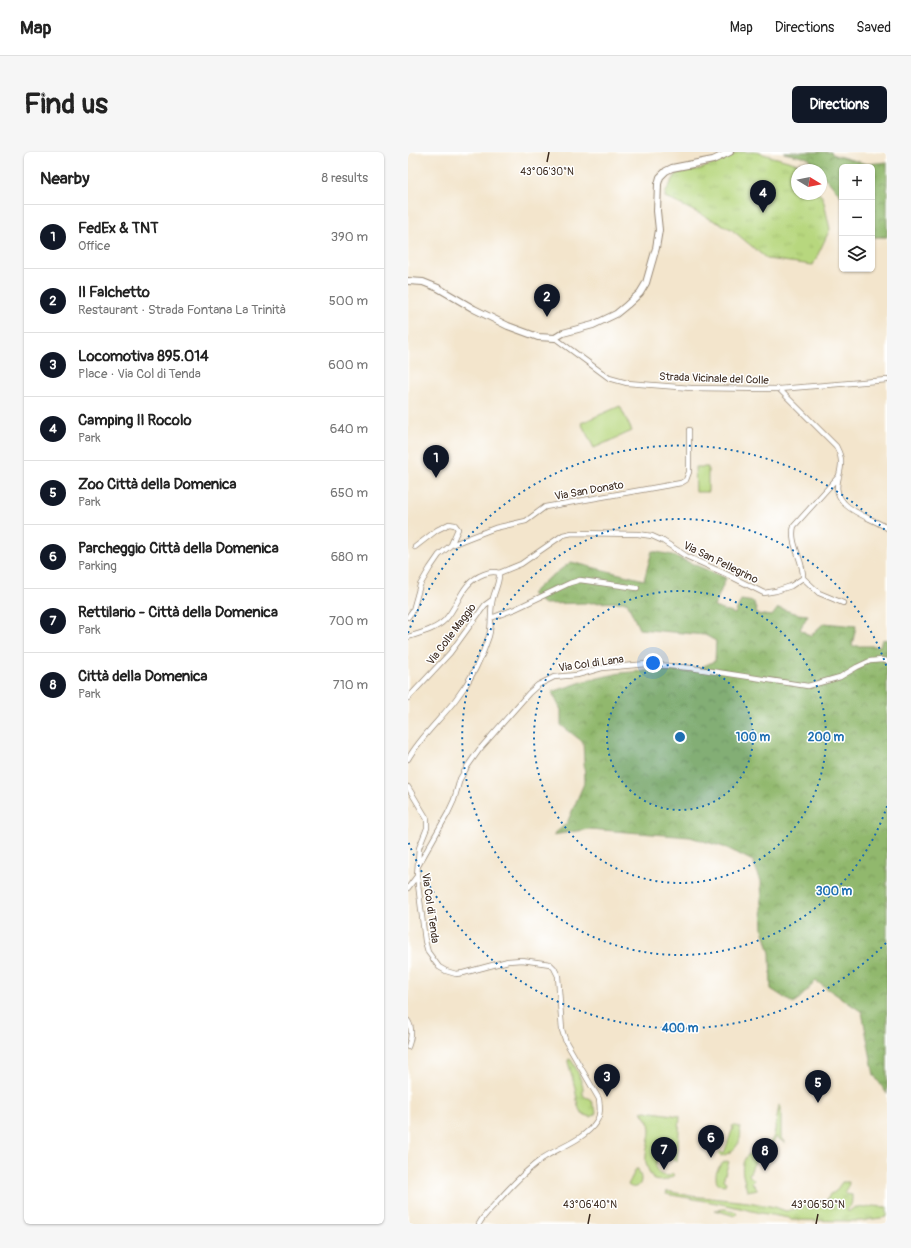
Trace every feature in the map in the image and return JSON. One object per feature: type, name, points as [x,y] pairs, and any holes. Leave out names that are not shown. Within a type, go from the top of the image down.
[{"type":"street","points":[[408,281],[423,282],[438,288],[474,309],[508,326],[538,336],[555,338],[593,325],[616,314],[627,306],[640,293],[646,283],[656,248],[659,230],[657,211],[658,184],[660,177],[672,168],[713,160],[730,152]]},
{"type":"street","name":"Strada Vicinale del Colle","points":[[555,338],[609,378],[627,383],[691,388],[779,389],[887,380]]},
{"type":"street","points":[[779,389],[836,446],[841,461],[837,486],[838,494],[844,503],[850,508],[887,528]]},
{"type":"street","name":"Via San Donato","points":[[408,617],[413,610],[420,585],[430,568],[439,555],[451,545],[495,528],[526,521],[545,507],[680,483],[686,480],[689,472],[689,430]]},
{"type":"street","points":[[839,476],[794,526],[792,534],[803,571],[803,578],[819,593],[843,603]]},
{"type":"street","name":"Via San Donato","points":[[415,547],[437,530],[449,524],[455,525],[458,529],[451,545]]},
{"type":"street","name":"Via San Pellegrino","points":[[499,573],[521,564],[563,535],[579,533],[638,534],[652,536],[663,541],[686,556],[764,593],[791,586],[803,578]]},
{"type":"street","points":[[408,637],[427,631],[444,621],[451,612],[464,588],[476,577],[494,571],[499,573],[500,577],[492,600],[492,623],[489,635],[471,674],[456,698],[437,720],[408,759]]},
{"type":"street","points":[[491,618],[580,580],[637,588]]},
{"type":"street","name":"Via Colle Maggio","points":[[408,698],[450,653],[484,605],[492,600]]},
{"type":"street","points":[[884,660],[887,656]]},
{"type":"street","name":"Via Col di Lana","points":[[417,868],[448,813],[454,800],[460,779],[478,750],[529,693],[538,685],[554,677],[577,676],[602,668],[647,664],[691,668],[808,686],[840,677],[856,667],[870,661],[884,660]]},
{"type":"street","name":"Via Col di Tenda","points":[[408,787],[427,819],[427,828],[419,848],[417,876],[425,941],[428,952],[439,967],[456,974],[508,961],[522,960],[550,964],[558,976],[562,1030],[566,1042],[599,1098],[600,1112],[597,1121],[589,1130],[526,1171],[478,1224]]},
{"type":"street","points":[[408,888],[417,876]]},
{"type":"street","points":[[408,1021],[411,1031],[408,1048]]},
{"type":"green space","points":[[739,152],[756,152],[798,164],[791,164],[791,200],[823,200],[830,229],[813,265],[767,259],[731,229],[665,197],[666,191],[677,173],[701,169]]},
{"type":"green space","points":[[831,152],[834,155],[867,164],[839,164],[839,194],[827,180],[827,164],[814,164],[808,158],[784,153]]},
{"type":"green space","points":[[887,162],[887,237],[875,237],[875,164],[867,164]]},
{"type":"green space","points":[[620,406],[632,431],[594,448],[581,423]]},
{"type":"green space","points":[[695,467],[708,467],[708,492],[696,492]]},
{"type":"green space","points":[[652,551],[672,555],[726,578],[714,607],[735,614],[741,600],[754,602],[757,614],[772,616],[778,608],[798,614],[808,615],[800,629],[810,636],[824,623],[856,626],[852,646],[880,646],[882,640],[887,639],[887,1094],[874,1075],[862,1012],[816,981],[794,1004],[771,989],[770,953],[763,929],[761,881],[753,861],[727,848],[690,837],[589,829],[553,835],[567,823],[585,781],[583,742],[561,725],[561,710],[552,692],[585,681],[620,673],[656,670],[690,672],[715,661],[716,641],[705,635],[639,629],[627,602],[544,604],[531,594],[545,581],[571,562],[644,580]]},
{"type":"green space","points":[[570,1059],[580,1077],[583,1095],[590,1099],[596,1112],[595,1115],[591,1117],[580,1111],[578,1106],[568,1062]]},
{"type":"green space","points":[[779,1105],[781,1107],[781,1138],[785,1143],[776,1137],[771,1145],[775,1148],[770,1156],[766,1153],[755,1161],[749,1175],[754,1180],[752,1183],[758,1189],[747,1191],[742,1169],[744,1160],[750,1153],[766,1150],[774,1136]]},
{"type":"green space","points":[[645,1111],[680,1116],[677,1162],[670,1157],[664,1156],[659,1158],[656,1162],[658,1172],[662,1175],[669,1176],[672,1173],[674,1175],[665,1180],[654,1180],[646,1163],[650,1130],[646,1118],[641,1112]]},
{"type":"green space","points":[[732,1126],[740,1128],[741,1133],[739,1142],[734,1150],[721,1156],[719,1154],[721,1152],[724,1153],[733,1128]]},
{"type":"green space","points":[[724,1162],[729,1162],[723,1180],[726,1182],[725,1185],[718,1184],[716,1177],[717,1170]]},
{"type":"green space","points":[[636,1169],[638,1169],[640,1174],[641,1182],[637,1187],[630,1187],[628,1185]]},
{"type":"green space","points":[[842,1182],[849,1182],[848,1188],[845,1192],[846,1194],[852,1195],[850,1207],[847,1209],[848,1212],[855,1207],[887,1207],[887,1217],[860,1221],[791,1220],[789,1218],[722,1204],[666,1194],[667,1191],[691,1196],[748,1202],[775,1207],[786,1211],[827,1200],[830,1194],[835,1192]]},
{"type":"green space","points":[[725,1209],[734,1211],[737,1214],[735,1216],[715,1210]]},
{"type":"place","name":"Camping Il Rocolo","points":[[763,213]]},
{"type":"place","name":"Il Falchetto","points":[[547,317]]},
{"type":"place","name":"FedEx & TNT","points":[[436,478]]},
{"type":"place","name":"Locomotiva 895.014","points":[[607,1097]]},
{"type":"place","name":"Zoo Città della Domenica","points":[[818,1103]]},
{"type":"place","name":"Parcheggio Città della Domenica","points":[[711,1158]]},
{"type":"place","name":"Rettilario - Città della Domenica","points":[[664,1170]]},
{"type":"place","name":"Città della Domenica","points":[[765,1171]]}]
